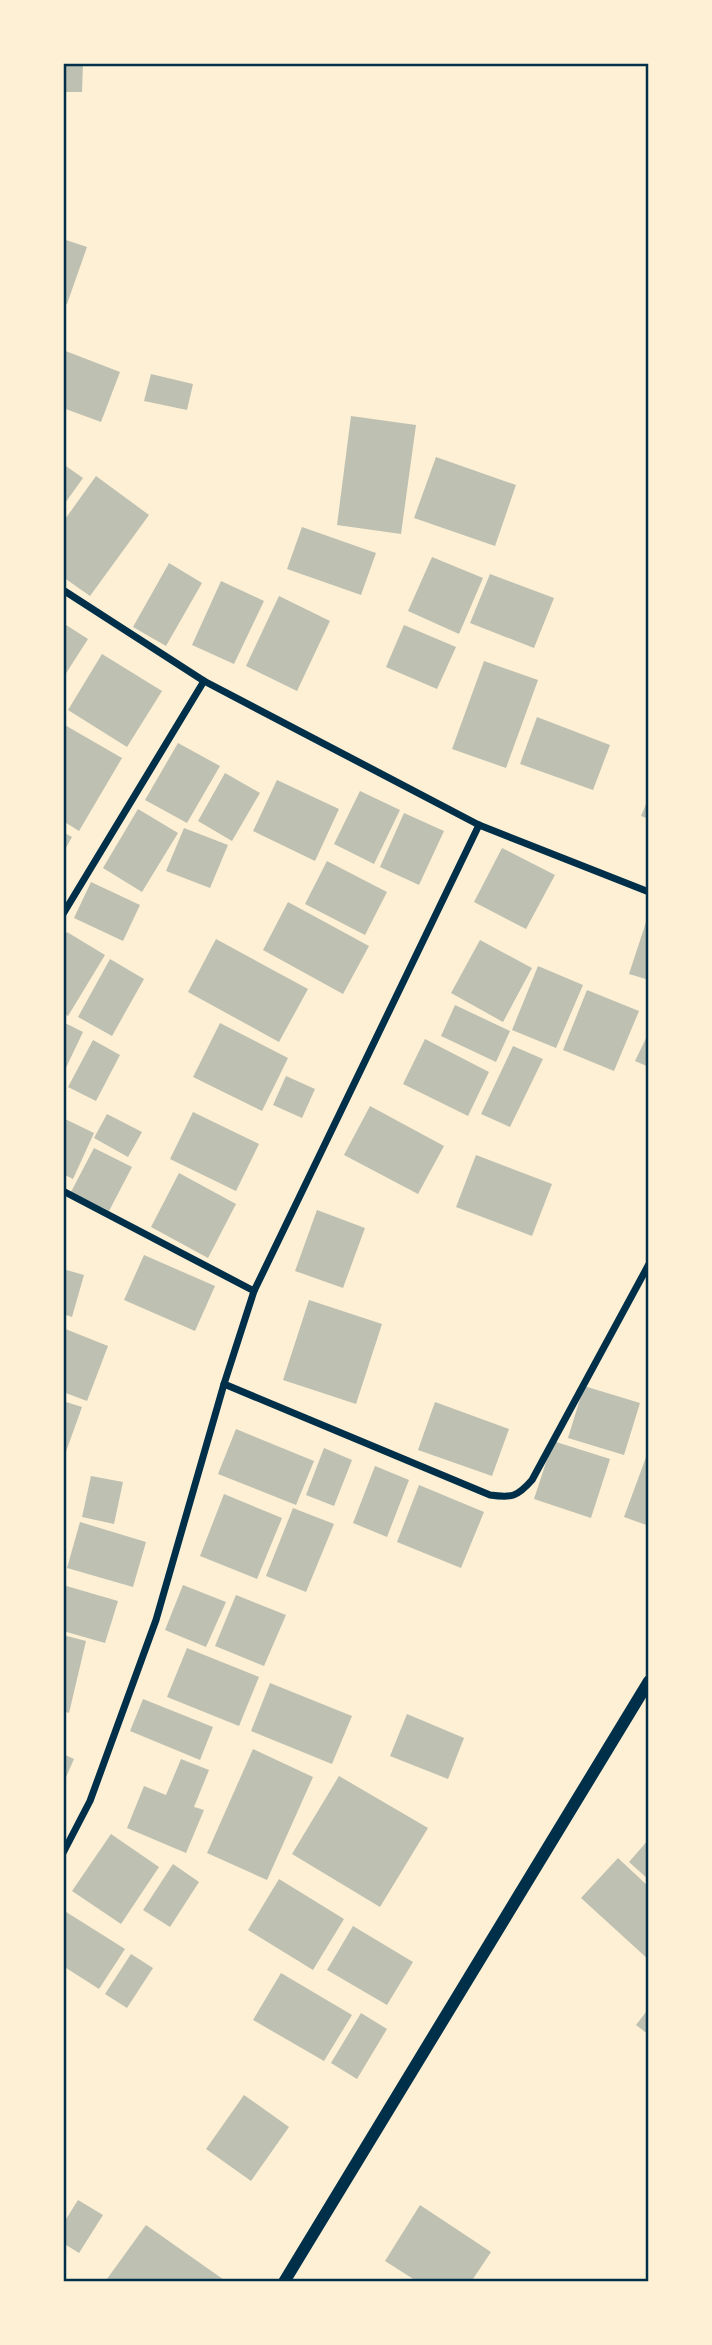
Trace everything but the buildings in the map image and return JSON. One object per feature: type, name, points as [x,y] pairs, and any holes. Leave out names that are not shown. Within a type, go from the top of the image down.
[{"type":"street","points":[[63,590],[204,681],[479,825],[649,892]]},
{"type":"street","points":[[63,914],[204,681]]},
{"type":"street","points":[[63,1853],[90,1801],[156,1620],[254,1290],[479,825]]},
{"type":"street","points":[[63,1191],[254,1290]]},
{"type":"street","points":[[224,1384],[490,1494],[506,1497],[520,1493],[532,1480],[649,1264]]},
{"type":"street","points":[[284,2282],[649,1681]]}]
